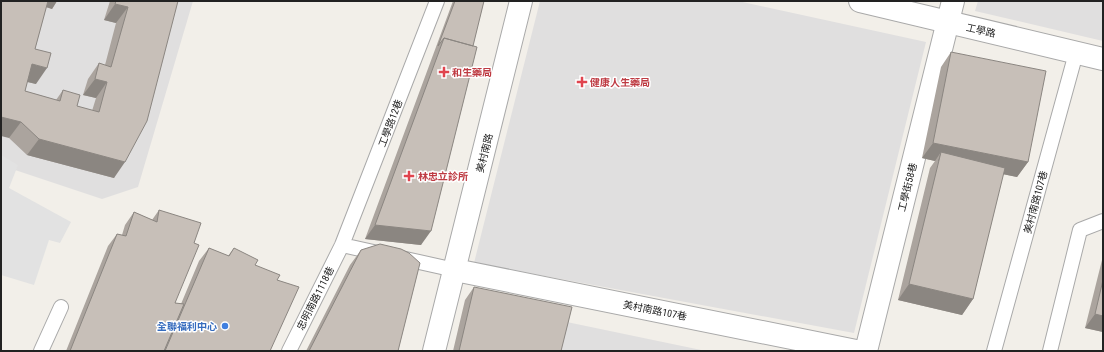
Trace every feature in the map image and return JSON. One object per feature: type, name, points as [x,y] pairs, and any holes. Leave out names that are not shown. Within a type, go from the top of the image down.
[{"type":"street","name":"美村南路","points":[[434,351],[520,1]]},
{"type":"street","name":"工學路","points":[[860,1],[1103,59]]},
{"type":"street","name":"工學街58巷","points":[[866,351],[953,1]]},
{"type":"street","name":"美村南路107巷","points":[[455,270],[856,351]]},
{"type":"lane","name":"工學路12巷","points":[[342,246],[437,1]]},
{"type":"lane","name":"美村南路107巷","points":[[994,351],[1076,52]]},
{"type":"lane","points":[[1050,351],[1080,230],[1103,221]]},
{"type":"lane","points":[[342,246],[455,270]]},
{"type":"lane","name":"忠明南路1118巷","points":[[289,351],[342,246]]},
{"type":"lane","points":[[41,351],[61,307]]},
{"type":"shaded area","points":[[1,1],[193,1],[138,187],[102,199],[3,166],[1,163]]},
{"type":"shaded area","points":[[540,1],[738,1],[926,42],[854,333],[474,263]]},
{"type":"shaded area","points":[[978,1],[1103,1],[1103,41],[975,11]]},
{"type":"shaded area","points":[[1,155],[18,165],[9,188],[71,222],[60,243],[49,240],[34,285],[1,275]]},
{"type":"shaded area","points":[[562,321],[706,351],[555,351]]},
{"type":"building","points":[[1,1],[48,1],[35,49],[51,53],[47,68],[32,64],[25,91],[60,101],[63,90],[80,95],[77,106],[99,112],[107,82],[95,79],[99,63],[111,67],[128,7],[115,4],[116,1],[178,1],[147,121],[125,162],[39,139],[21,122],[1,117]]},
{"type":"building","points":[[455,1],[484,1],[473,46],[444,38],[438,46]]},
{"type":"building","points":[[444,38],[477,47],[431,231],[375,225]]},
{"type":"building","points":[[951,52],[1046,71],[1028,162],[933,143]]},
{"type":"building","points":[[941,152],[1005,168],[973,299],[909,284]]},
{"type":"building","points":[[159,210],[201,223],[194,243],[199,245],[175,303],[184,304],[164,351],[70,351],[117,234],[126,236],[134,212],[157,222]]},
{"type":"building","points":[[380,244],[401,249],[409,253],[420,263],[398,351],[309,351],[361,250]]},
{"type":"building","name":"全聯福利中心","points":[[209,248],[229,256],[234,248],[258,260],[255,265],[280,275],[277,280],[299,287],[270,351],[165,351]]},
{"type":"building","points":[[1103,280],[1103,316],[1095,314]]},
{"type":"building","points":[[474,287],[572,307],[561,351],[459,351]]},
{"type":"place","name":"和生藥局","points":[[444,72]]},
{"type":"place","name":"健康人生藥局","points":[[582,82]]},
{"type":"place","name":"林忠立診所","points":[[409,176]]},
{"type":"place","name":"全聯福利中心","points":[[225,326]]}]
